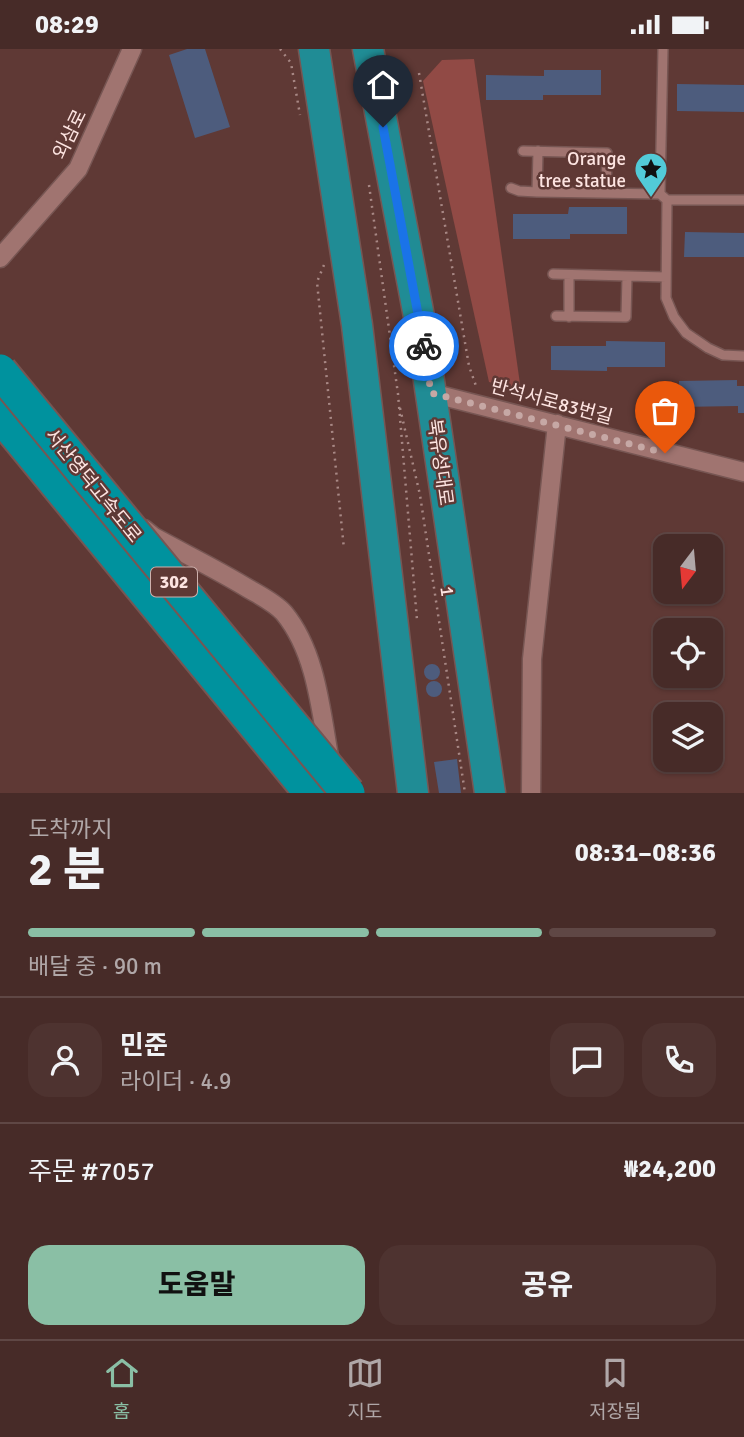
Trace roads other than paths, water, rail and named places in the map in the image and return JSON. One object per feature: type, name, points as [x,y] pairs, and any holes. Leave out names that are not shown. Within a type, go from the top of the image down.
[{"type":"highway","points":[[314,49],[357,324],[413,793]]},
{"type":"highway","name":"북유성대로","points":[[368,49],[421,327],[490,793]]},
{"type":"highway","name":"서산영덕고속도로","points":[[0,371],[348,793]]},
{"type":"highway","name":"서산영덕고속도로","points":[[0,415],[311,793]]},
{"type":"street","name":"외삼로","points":[[0,258],[78,169],[132,49]]},
{"type":"street","points":[[0,360],[137,523],[154,537],[235,580],[282,611],[293,626],[309,661],[335,793]]},
{"type":"street","name":"반석서로83번길","points":[[431,393],[744,472]]},
{"type":"street","points":[[531,793],[532,659],[557,424]]},
{"type":"lane","points":[[663,49],[666,298],[674,317],[686,333],[723,355],[744,356]]},
{"type":"lane","points":[[523,151],[607,153],[606,193]]},
{"type":"lane","points":[[537,192],[538,151]]},
{"type":"lane","points":[[511,188],[537,192],[744,200]]},
{"type":"lane","points":[[553,274],[666,277]]},
{"type":"lane","points":[[569,275],[569,317]]},
{"type":"lane","points":[[556,316],[626,317],[627,277]]},
{"type":"place","name":"Orange tree statue","points":[[651,199]]}]
